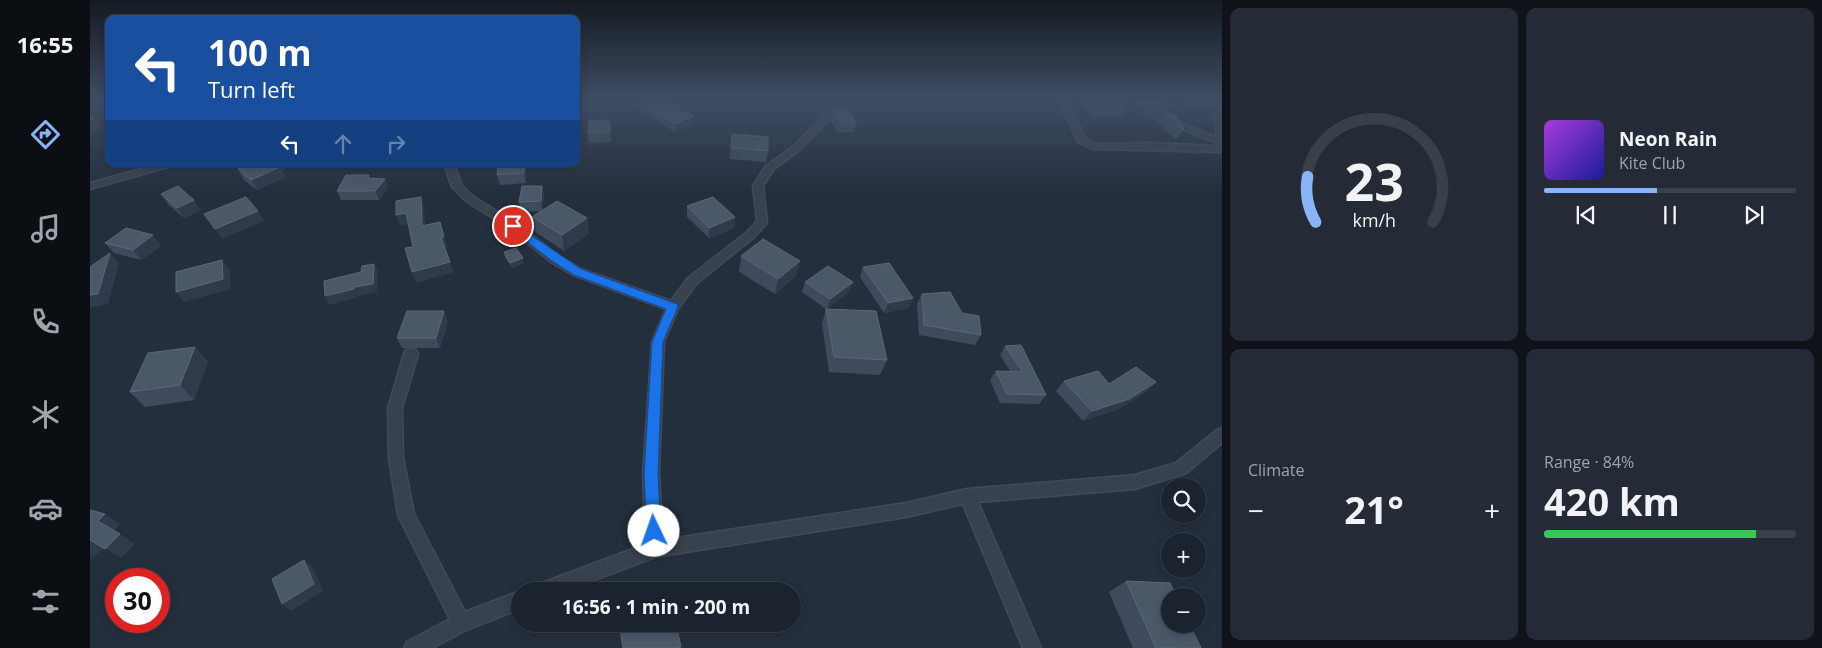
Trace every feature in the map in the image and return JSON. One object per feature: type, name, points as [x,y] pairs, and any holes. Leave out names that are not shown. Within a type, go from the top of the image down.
[{"type":"street","points":[[655,549],[651,474],[658,342],[673,307],[692,281],[750,235],[762,222],[758,186],[770,167],[798,147],[814,130]]},
{"type":"street","points":[[1077,130],[1081,140],[1095,147],[1149,146],[1222,149]]},
{"type":"street","points":[[1190,130],[1222,143],[1221,130]]},
{"type":"street","points":[[90,186],[157,167]]},
{"type":"street","points":[[450,167],[457,187],[470,199],[513,226],[577,272],[673,307]]},
{"type":"street","points":[[411,354],[394,408],[396,458],[406,515],[461,624]]},
{"type":"street","points":[[567,582],[655,549],[906,510],[967,496],[1135,482],[1181,468],[1222,434]]},
{"type":"street","points":[[967,496],[1032,648]]},
{"type":"street","points":[[413,648],[461,624],[511,604]]},
{"type":"building","points":[[588,130],[611,130],[611,132],[588,133]]},
{"type":"building","points":[[732,134],[768,137],[768,151],[731,148]]},
{"type":"building","points":[[243,167],[280,167],[251,180],[238,169]]},
{"type":"building","points":[[498,167],[524,167],[524,173],[497,175]]},
{"type":"building","points":[[346,175],[369,175],[368,178],[385,179],[375,191],[337,191]]},
{"type":"building","points":[[178,186],[194,200],[177,208],[161,194]]},
{"type":"building","points":[[522,186],[542,186],[541,201],[519,202]]},
{"type":"building","points":[[246,197],[258,211],[215,229],[204,214]]},
{"type":"building","points":[[421,197],[422,226],[440,222],[444,237],[441,237],[450,262],[412,272],[405,248],[413,247],[406,213],[396,215],[396,201]]},
{"type":"building","points":[[713,197],[735,217],[709,228],[687,206]]},
{"type":"building","points":[[557,201],[587,218],[562,235],[532,217]]},
{"type":"building","points":[[126,228],[153,235],[133,250],[105,243]]},
{"type":"building","points":[[763,239],[800,261],[778,279],[741,256]]},
{"type":"building","points":[[516,248],[523,258],[510,263],[504,252]]},
{"type":"building","points":[[110,253],[98,294],[90,295],[90,267]]},
{"type":"building","points":[[222,260],[223,279],[176,292],[176,272]]},
{"type":"building","points":[[889,263],[913,298],[888,303],[863,267]]},
{"type":"building","points":[[374,264],[373,284],[354,287],[354,289],[325,296],[324,281],[361,272],[362,266]]},
{"type":"building","points":[[828,266],[853,282],[830,299],[805,282]]},
{"type":"building","points":[[950,292],[962,313],[979,316],[981,335],[924,325],[922,294]]},
{"type":"building","points":[[826,309],[876,311],[887,360],[834,357]]},
{"type":"building","points":[[407,311],[444,311],[436,338],[397,338]]},
{"type":"building","points":[[1021,345],[1046,395],[1007,394],[996,371],[1023,372],[1005,346]]},
{"type":"building","points":[[195,347],[180,385],[130,392],[148,353]]},
{"type":"building","points":[[1136,367],[1156,382],[1129,399],[1092,411],[1064,381],[1098,371],[1109,384]]},
{"type":"building","points":[[90,510],[105,514],[98,521],[120,534],[105,549],[90,540]]},
{"type":"building","points":[[304,560],[314,584],[282,604],[272,579]]},
{"type":"building","points":[[1126,581],[1170,583],[1172,588],[1161,588],[1161,633],[1194,633],[1201,648],[1156,648]]},
{"type":"building","points":[[620,632],[678,632],[681,647],[678,648],[623,648]]},
{"type":"route","points":[[513,226],[577,272],[673,307],[658,342],[651,474],[654,531]]}]
